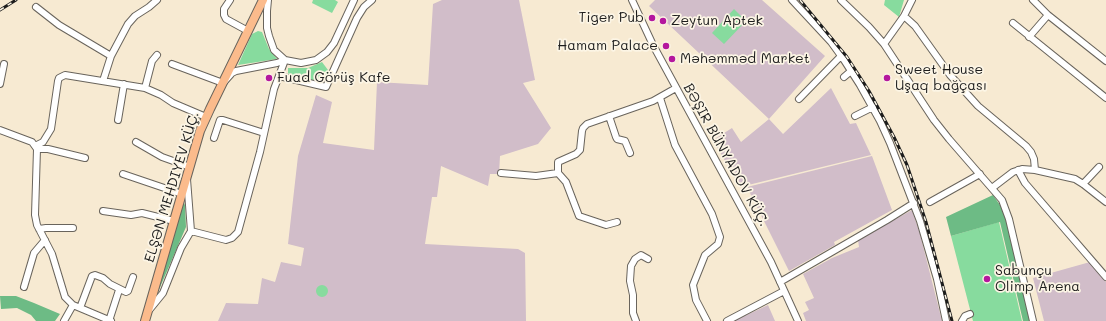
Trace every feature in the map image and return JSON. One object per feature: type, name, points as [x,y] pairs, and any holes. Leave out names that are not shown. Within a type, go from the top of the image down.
[{"type":"main road","name":"ELŞƏN MEHDIYEV KÜÇ.","points":[[145,321],[206,117],[263,0]]},
{"type":"street","points":[[103,81],[111,56],[123,31],[131,20],[157,0]]},
{"type":"street","points":[[230,0],[224,9],[226,19],[248,31]]},
{"type":"street","points":[[268,0],[267,11],[269,36],[274,50],[285,60]]},
{"type":"street","points":[[172,64],[223,83],[232,73],[236,71],[285,60],[301,63],[313,61],[323,56],[334,42],[354,0]]},
{"type":"street","points":[[279,76],[326,86],[357,18],[364,7],[372,0]]},
{"type":"street","name":"BƏŞIR BÜNYADOV KÜÇ.","points":[[632,0],[653,45],[725,177],[780,282],[798,321]]},
{"type":"street","points":[[792,0],[831,42],[841,56],[872,107],[890,143],[914,203],[933,266],[946,321]]},
{"type":"street","points":[[841,0],[884,44],[934,120],[992,188],[1006,208],[1033,321]]},
{"type":"street","points":[[884,44],[904,16],[912,0]]},
{"type":"street","points":[[1033,0],[1048,14],[1106,60]]},
{"type":"street","points":[[36,7],[59,25],[111,56]]},
{"type":"street","points":[[1029,37],[1048,14]]},
{"type":"street","points":[[904,16],[915,26],[950,75],[978,106],[1026,146],[1034,159],[1035,170]]},
{"type":"street","points":[[1013,23],[1106,98]]},
{"type":"street","points":[[145,88],[152,61],[157,55]]},
{"type":"street","points":[[799,99],[841,56]]},
{"type":"street","points":[[191,231],[226,240],[232,238],[238,232],[252,183],[274,89],[285,60]]},
{"type":"street","points":[[0,84],[4,64]]},
{"type":"street","points":[[844,77],[851,71]]},
{"type":"street","points":[[119,290],[110,321],[73,305],[65,297],[52,254],[36,220],[34,210],[36,148],[46,140],[51,129],[59,78],[65,75],[145,88],[161,95],[173,103],[206,117]]},
{"type":"street","points":[[118,120],[124,84]]},
{"type":"street","points":[[617,222],[606,225],[579,216],[566,182],[558,173],[558,162],[576,154],[580,150],[583,128],[587,124],[660,98],[676,88]]},
{"type":"street","points":[[660,98],[675,145],[712,214],[720,237],[718,244],[705,255],[693,285],[696,300],[708,321]]},
{"type":"street","points":[[855,116],[872,107]]},
{"type":"street","points":[[610,116],[617,139],[625,141],[630,153]]},
{"type":"street","points":[[214,138],[220,120],[264,133]]},
{"type":"street","points":[[0,130],[29,141],[36,148],[48,149],[85,158]]},
{"type":"street","points":[[136,142],[162,157],[190,167]]},
{"type":"street","points":[[1083,184],[1099,167]]},
{"type":"street","points":[[1018,170],[1025,183],[1106,277]]},
{"type":"street","points":[[992,188],[1008,175],[1018,170],[1035,170],[1066,176],[1083,184],[1106,202]]},
{"type":"street","points":[[501,173],[536,176],[558,173]]},
{"type":"street","points":[[123,174],[182,194]]},
{"type":"street","points":[[930,202],[980,174]]},
{"type":"street","points":[[148,310],[163,293],[180,248],[191,231],[187,177]]},
{"type":"street","points":[[780,282],[914,203]]},
{"type":"street","points":[[103,211],[131,215],[142,213],[174,221]]},
{"type":"street","points":[[39,229],[73,228]]},
{"type":"street","points":[[24,287],[34,253],[45,240]]},
{"type":"street","points":[[636,321],[633,314],[633,295],[630,281],[631,266],[635,259],[641,255],[648,258]]},
{"type":"street","points":[[80,308],[92,276],[95,275],[103,278],[119,290],[126,292],[128,291],[133,277]]},
{"type":"street","points":[[727,321],[784,291]]},
{"type":"street","points":[[64,321],[73,305]]},
{"type":"street","points":[[962,321],[965,316],[970,314]]},
{"type":"shaded area","points":[[442,0],[519,0],[535,80],[523,83],[551,128],[538,144],[500,156],[499,174],[490,174],[488,186],[441,166],[437,197],[432,197],[425,244],[518,249],[525,253],[526,321],[218,321],[226,303],[258,304],[262,278],[275,282],[281,262],[301,266],[304,248],[288,244],[298,156],[316,95],[332,102],[323,143],[374,150],[377,82],[428,85],[433,4]]},
{"type":"shaded area","points":[[655,0],[762,0],[825,56],[769,119],[649,6]]},
{"type":"shaded area","points":[[831,88],[850,124],[856,123],[871,155],[740,187],[713,140],[732,128],[741,142],[769,119],[783,134]]},
{"type":"shaded area","points":[[872,156],[892,210],[834,242],[835,245],[789,271],[747,187]]},
{"type":"shaded area","points":[[912,210],[920,234],[942,321],[806,321],[803,313],[809,310],[805,302],[814,298],[803,274],[832,258],[859,247],[858,240]]},
{"type":"shaded area","points":[[1090,262],[1106,282],[1106,321],[1044,321],[1033,278]]},
{"type":"shaded area","points":[[768,305],[775,321],[734,321]]},
{"type":"green space","points":[[313,0],[335,0],[338,2],[332,13],[312,3]]},
{"type":"green space","points":[[885,0],[904,0],[899,17],[884,5]]},
{"type":"green space","points":[[734,9],[746,21],[724,44],[712,33]]},
{"type":"green space","points":[[258,31],[262,32],[269,49],[277,59],[238,65],[252,34]]},
{"type":"green space","points":[[322,62],[328,70],[328,75],[320,80],[314,81],[291,77],[288,73],[288,68],[308,68]]},
{"type":"green space","points":[[993,195],[1006,216],[1031,321],[1023,321],[1000,222],[951,236],[946,217]]},
{"type":"green space","points":[[183,201],[185,205],[186,227],[158,292]]},
{"type":"green space","name":"Sabunçu Olimp Arena","points":[[999,222],[1022,321],[973,321],[951,236]]},
{"type":"green space","points":[[322,285],[326,287],[328,291],[326,295],[322,297],[318,295],[316,291],[318,287]]},
{"type":"green space","points":[[0,296],[16,296],[60,314],[55,321],[36,321],[31,315],[17,308],[1,309]]},
{"type":"railway","points":[[0,10],[16,0]]},
{"type":"railway","points":[[800,0],[847,57],[869,91],[894,137],[907,165],[926,222],[952,321]]},
{"type":"place","name":"Tiger Pub","points":[[652,18]]},
{"type":"place","name":"Zeytun Aptek","points":[[663,21]]},
{"type":"place","name":"Hamam Palace","points":[[666,46]]},
{"type":"place","name":"Məhəmməd Market","points":[[672,59]]},
{"type":"place","name":"Fuad Görüş Kafe","points":[[269,78]]},
{"type":"place","name":"Sweet House Uşaq bağçası","points":[[887,78]]},
{"type":"place","name":"Sabunçu Olimp Arena","points":[[987,279]]}]
